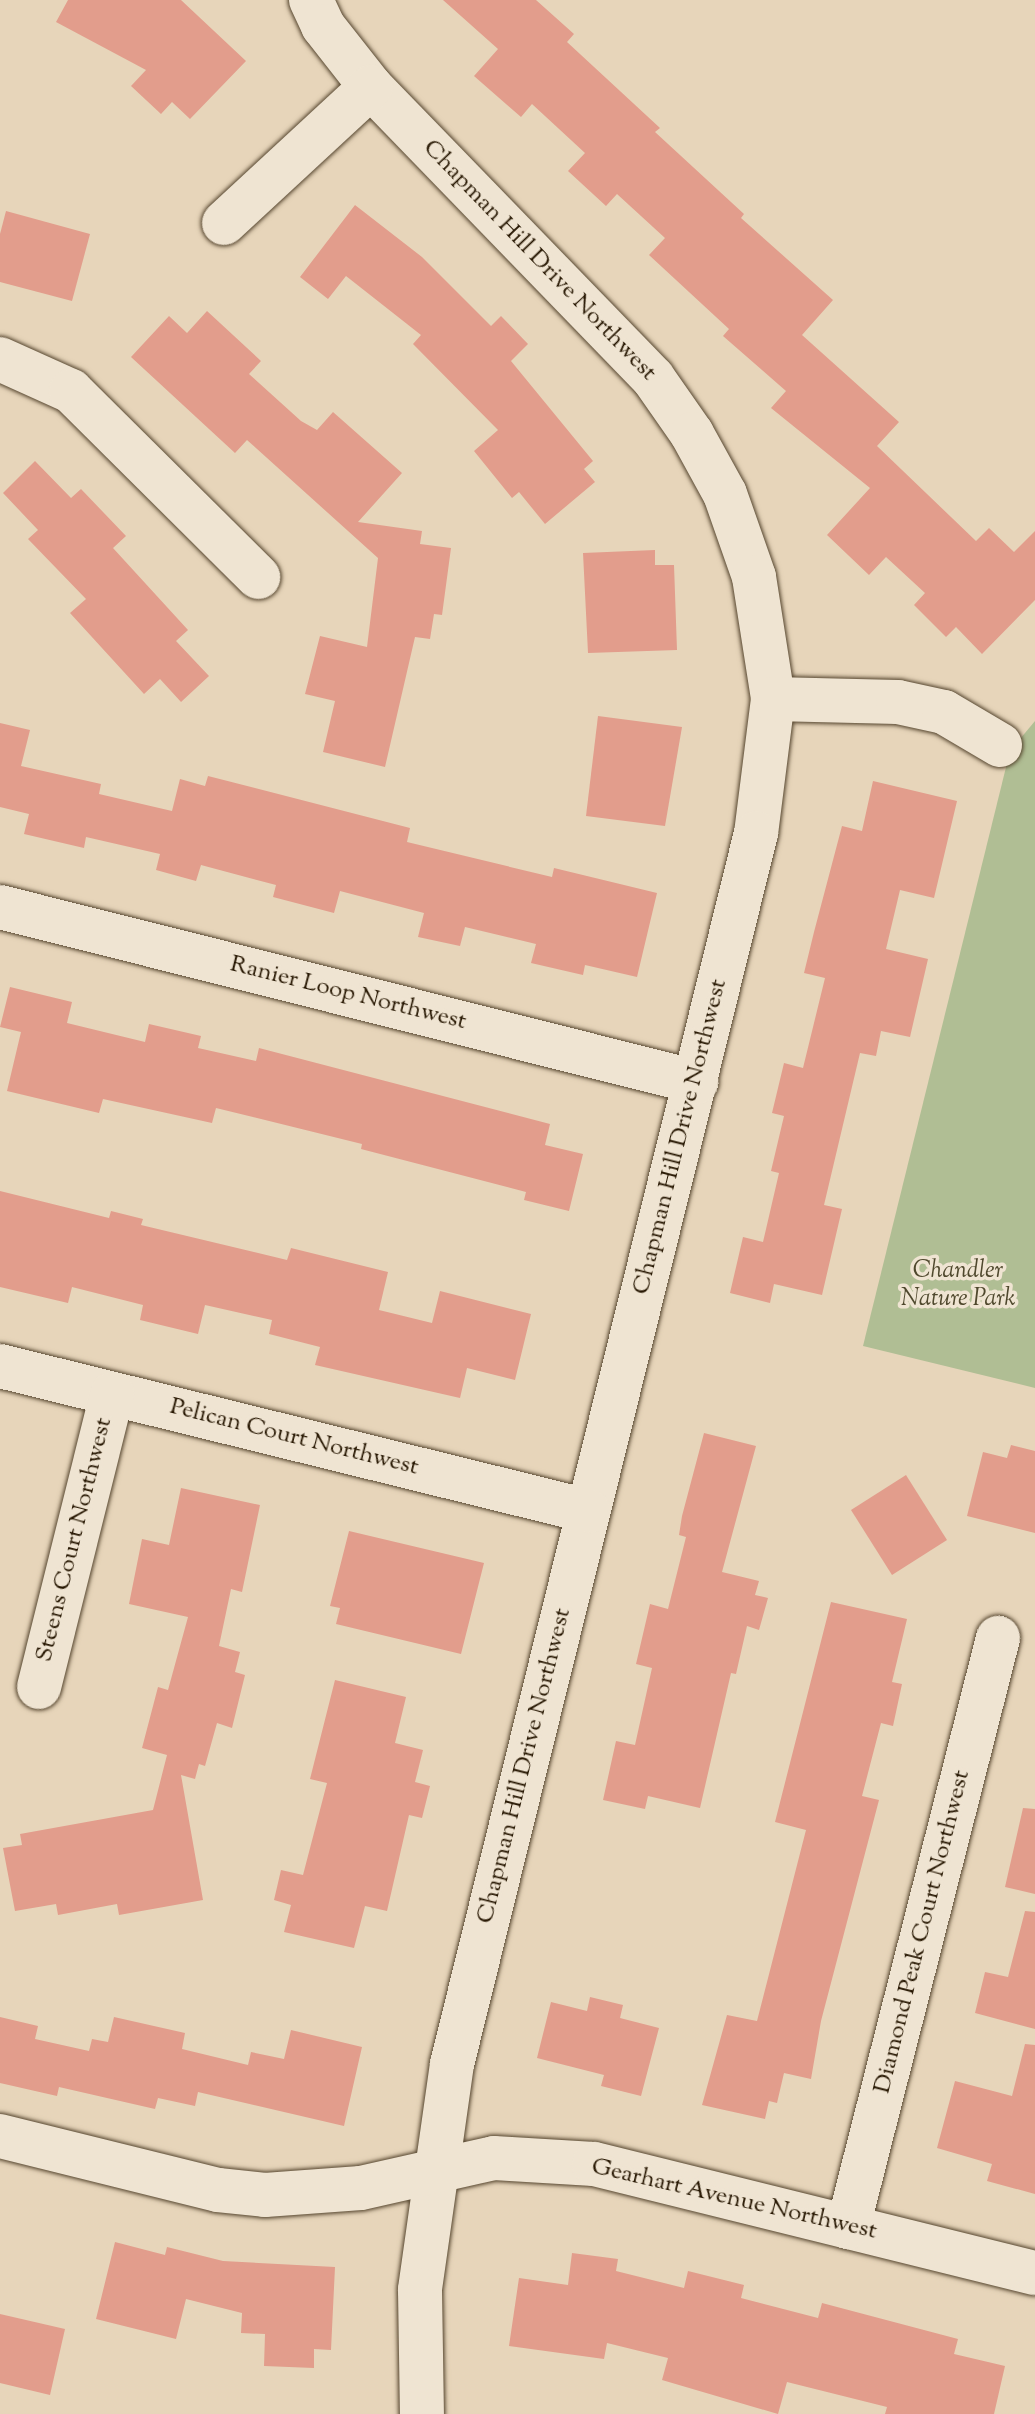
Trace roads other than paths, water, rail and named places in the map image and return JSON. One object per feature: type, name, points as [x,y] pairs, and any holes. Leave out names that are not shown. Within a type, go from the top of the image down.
[{"type":"street","name":"Chapman Hill Drive Northwest","points":[[311,0],[323,26],[371,87],[653,378],[692,434],[725,494],[754,577],[773,699],[756,833],[452,2064],[432,2176],[420,2290],[422,2414]]},
{"type":"street","points":[[224,223],[371,87]]},
{"type":"street","points":[[0,359],[71,391],[258,577]]},
{"type":"street","points":[[773,699],[898,702],[944,712],[1000,745]]},
{"type":"street","name":"Ranier Loop Northwest","points":[[0,907],[696,1082]]},
{"type":"street","name":"Pelican Court Northwest","points":[[0,1366],[588,1511]]},
{"type":"street","name":"Steens Court Northwest","points":[[39,1687],[112,1394]]},
{"type":"street","name":"Diamond Peak Court Northwest","points":[[848,2227],[998,1638]]},
{"type":"street","name":"Gearhart Avenue Northwest","points":[[0,2136],[218,2190],[265,2195],[361,2188],[432,2176],[494,2158],[594,2164],[1035,2273]]},
{"type":"park label","name":"Chandler Nature Park","points":[[958,1286]]}]
